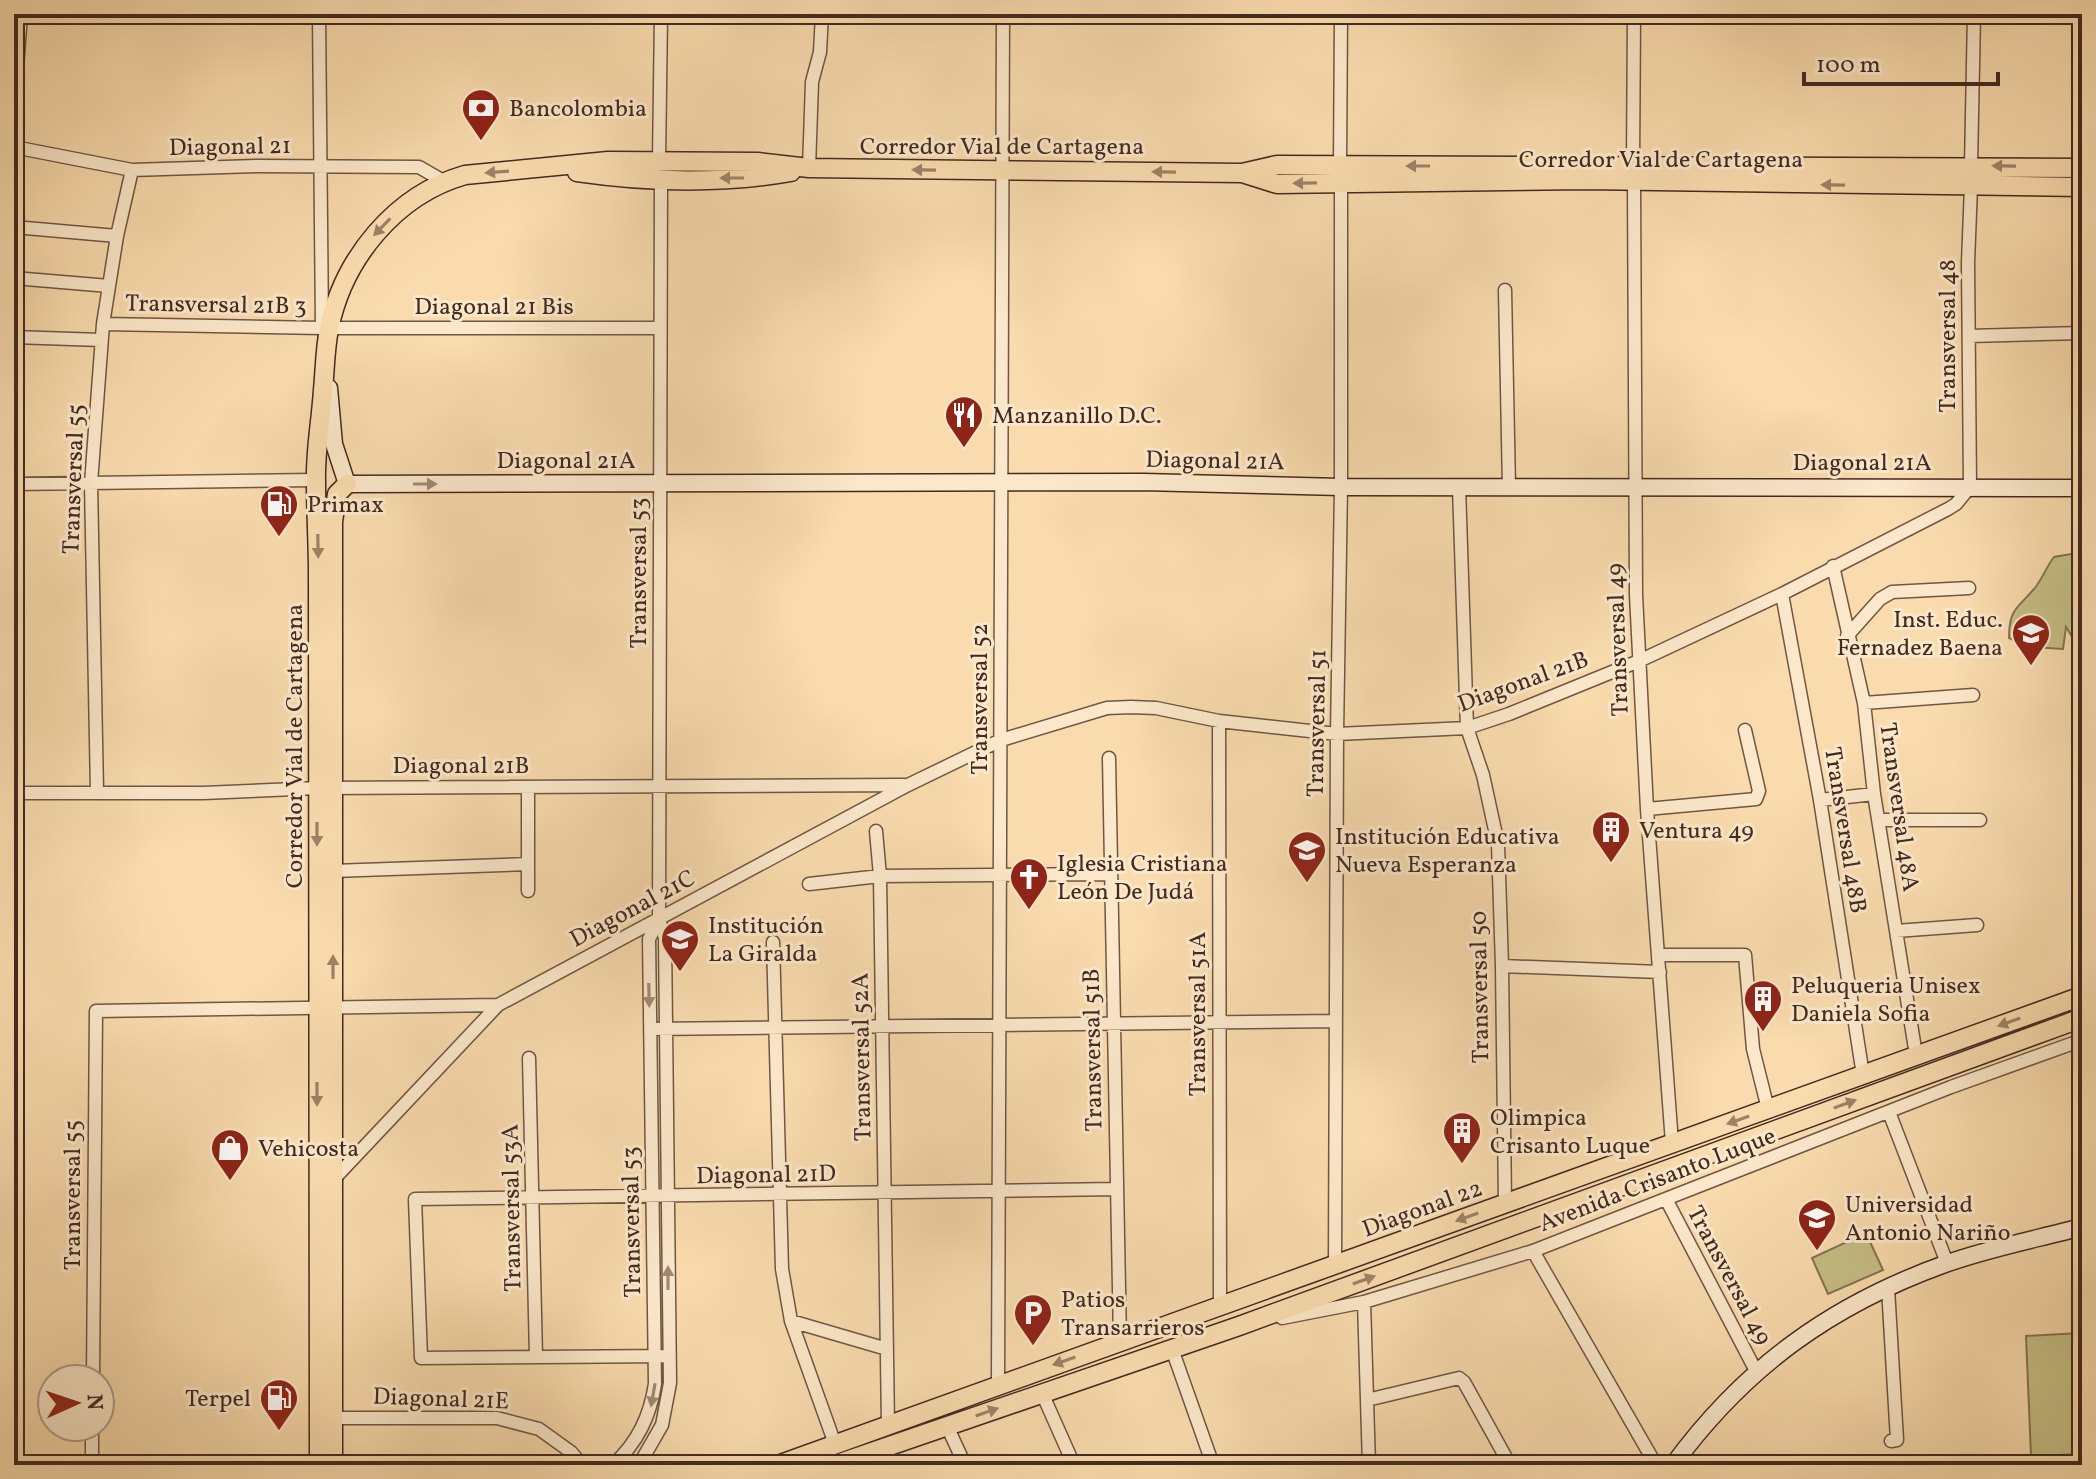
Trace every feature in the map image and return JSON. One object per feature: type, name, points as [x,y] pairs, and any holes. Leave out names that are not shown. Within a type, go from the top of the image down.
[{"type":"main road","name":"Corredor Vial de Cartagena","points":[[333,1465],[333,1180],[326,1006],[333,871],[326,788],[316,480],[326,357],[325,328],[361,251],[399,210],[445,182],[465,175],[550,168],[605,176],[660,170],[754,178],[809,168],[1242,173],[1277,184],[1340,174],[1634,173],[1971,166],[2082,168]]},
{"type":"main road","name":"Corredor Vial de Cartagena","points":[[1634,173],[1971,186],[2082,187]]},
{"type":"main road","name":"Corredor Vial de Cartagena","points":[[319,1465],[326,788],[334,508],[337,494],[347,484]]},
{"type":"main road","name":"Diagonal 22","points":[[778,1465],[2082,996]]},
{"type":"main road","name":"Diagonal 22","points":[[834,1465],[1239,1326],[2082,1018]]},
{"type":"street","points":[[14,109],[21,14]]},
{"type":"street","points":[[319,14],[325,328]]},
{"type":"street","name":"Transversal 53","points":[[639,1465],[656,1440],[665,1415],[670,1383],[665,938],[659,919],[661,14]]},
{"type":"street","points":[[809,168],[812,82],[820,52],[822,14]]},
{"type":"street","name":"Transversal 52","points":[[998,1384],[1003,14]]},
{"type":"street","name":"Transversal 51","points":[[1335,1264],[1341,14]]},
{"type":"street","name":"Transversal 49","points":[[1634,14],[1634,486],[1639,661],[1672,1143]]},
{"type":"street","points":[[1971,166],[1974,14]]},
{"type":"street","name":"Diagonal 21","points":[[14,147],[132,170],[419,167],[445,182]]},
{"type":"street","name":"Transversal 55","points":[[97,792],[91,483],[103,324],[117,236],[132,170]]},
{"type":"street","name":"Transversal 48","points":[[1970,487],[1971,186]]},
{"type":"street","points":[[14,227],[117,236]]},
{"type":"street","points":[[14,278],[109,286]]},
{"type":"street","points":[[1505,290],[1509,487]]},
{"type":"street","name":"Transversal 21B 3","points":[[103,324],[325,328]]},
{"type":"street","name":"Diagonal 21 Bis","points":[[325,328],[660,328]]},
{"type":"street","points":[[1969,336],[2082,333]]},
{"type":"street","name":"Transversal 21B 3","points":[[14,337],[101,340]]},
{"type":"street","points":[[326,357],[334,444],[347,484]]},
{"type":"street","points":[[14,484],[316,480]]},
{"type":"street","name":"Diagonal 21A","points":[[347,484],[1143,482],[1341,487],[2082,488]]},
{"type":"street","name":"Transversal 50","points":[[1459,487],[1467,728],[1483,775],[1498,844],[1505,1203]]},
{"type":"street","name":"Diagonal 21B","points":[[1001,740],[1107,708],[1156,708],[1219,721],[1337,734],[1467,728],[1639,661],[1782,594],[1948,509],[1970,487]]},
{"type":"street","name":"Transversal 48A","points":[[1833,566],[1864,703],[1874,794],[1916,1055]]},
{"type":"street","points":[[1847,636],[1880,599],[1892,592],[1969,588]]},
{"type":"street","name":"Transversal 48B","points":[[1782,594],[1820,800],[1863,1075]]},
{"type":"street","points":[[1864,703],[1973,695]]},
{"type":"street","name":"Transversal 51A","points":[[1219,721],[1220,1306]]},
{"type":"street","points":[[1647,809],[1756,799],[1759,791],[1745,730]]},
{"type":"street","name":"Diagonal 21C","points":[[333,1180],[498,1005],[908,785],[1001,740]]},
{"type":"street","name":"Transversal 51B","points":[[1109,758],[1120,1342]]},
{"type":"street","name":"Diagonal 21B","points":[[14,793],[908,785]]},
{"type":"street","points":[[528,787],[528,891]]},
{"type":"street","points":[[1820,800],[1874,794]]},
{"type":"street","points":[[1879,820],[1980,820]]},
{"type":"street","name":"Transversal 52A","points":[[876,831],[880,876],[888,1426]]},
{"type":"street","points":[[333,871],[528,864]]},
{"type":"street","points":[[809,884],[880,876],[1110,874]]},
{"type":"street","name":"Transversal 53","points":[[613,1465],[630,1448],[645,1422],[655,1384],[649,939],[659,919]]},
{"type":"street","points":[[1896,931],[1977,925]]},
{"type":"street","points":[[773,942],[782,1269],[791,1321],[835,1444]]},
{"type":"street","points":[[1658,955],[1745,955],[1753,1049],[1768,1109]]},
{"type":"street","points":[[1502,966],[1660,972]]},
{"type":"street","points":[[326,1006],[498,1005]]},
{"type":"street","name":"Transversal 55","points":[[93,1363],[96,1011],[326,1006]]},
{"type":"street","points":[[650,1029],[775,1030],[1335,1021]]},
{"type":"street","name":"Avenida Crisanto Luque","points":[[1239,1326],[1364,1302],[1533,1251],[2082,1040]]},
{"type":"street","name":"Transversal 53A","points":[[529,1058],[536,1357]]},
{"type":"street","points":[[1889,1112],[1947,1263]]},
{"type":"street","name":"Diagonal 21D","points":[[536,1357],[421,1358],[415,1199],[1117,1189]]},
{"type":"street","name":"Transversal 49","points":[[1666,1199],[1756,1371]]},
{"type":"street","points":[[1673,1465],[1712,1415],[1756,1371],[1818,1324],[1888,1288],[1947,1263],[2082,1227]]},
{"type":"street","points":[[1533,1251],[1656,1465]]},
{"type":"street","points":[[1888,1288],[1897,1440],[1891,1441]]},
{"type":"street","points":[[1364,1302],[1369,1465]]},
{"type":"street","points":[[791,1321],[887,1349]]},
{"type":"street","points":[[1172,1349],[1213,1465]]},
{"type":"street","points":[[536,1357],[669,1356]]},
{"type":"street","points":[[1367,1400],[1459,1378],[1510,1465]]},
{"type":"street","points":[[1042,1393],[1074,1465]]},
{"type":"street","name":"Diagonal 21E","points":[[332,1418],[497,1418],[539,1429],[571,1452],[582,1465]]},
{"type":"street","points":[[947,1426],[965,1465]]},
{"type":"street","points":[[92,1443],[92,1465]]},
{"type":"shaded area","points":[[2071,554],[2082,559],[2082,639],[2074,640],[2066,627],[2063,649],[2030,647],[2009,638],[2015,610],[2037,585],[2054,557]]},
{"type":"shaded area","points":[[1866,1233],[1883,1270],[1828,1294],[1812,1258]]},
{"type":"shaded area","points":[[2079,1333],[2082,1454],[2031,1456],[2026,1336]]},
{"type":"place","name":"Bancolombia","points":[[481,142]]},
{"type":"place","name":"Manzanillo D.C.","points":[[964,449]]},
{"type":"place","name":"Primax","points":[[279,538]]},
{"type":"place","name":"Inst. Educ. Fernadez Baena","points":[[2031,667]]},
{"type":"place","name":"Ventura 49","points":[[1611,864]]},
{"type":"place","name":"Institución Educativa Nueva Esperanza","points":[[1307,884]]},
{"type":"place","name":"Iglesia Cristiana León De Judá","points":[[1029,911]]},
{"type":"place","name":"Institución La Giralda","points":[[680,973]]},
{"type":"place","name":"Peluqueria Unisex Daniela Sofia","points":[[1763,1033]]},
{"type":"place","name":"Olimpica Crisanto Luque","points":[[1462,1165]]},
{"type":"place","name":"Vehicosta","points":[[230,1182]]},
{"type":"place","name":"Universidad Antonio Nariño","points":[[1817,1252]]},
{"type":"place","name":"Patios Transarrieros","points":[[1033,1347]]},
{"type":"place","name":"Terpel","points":[[279,1432]]}]
